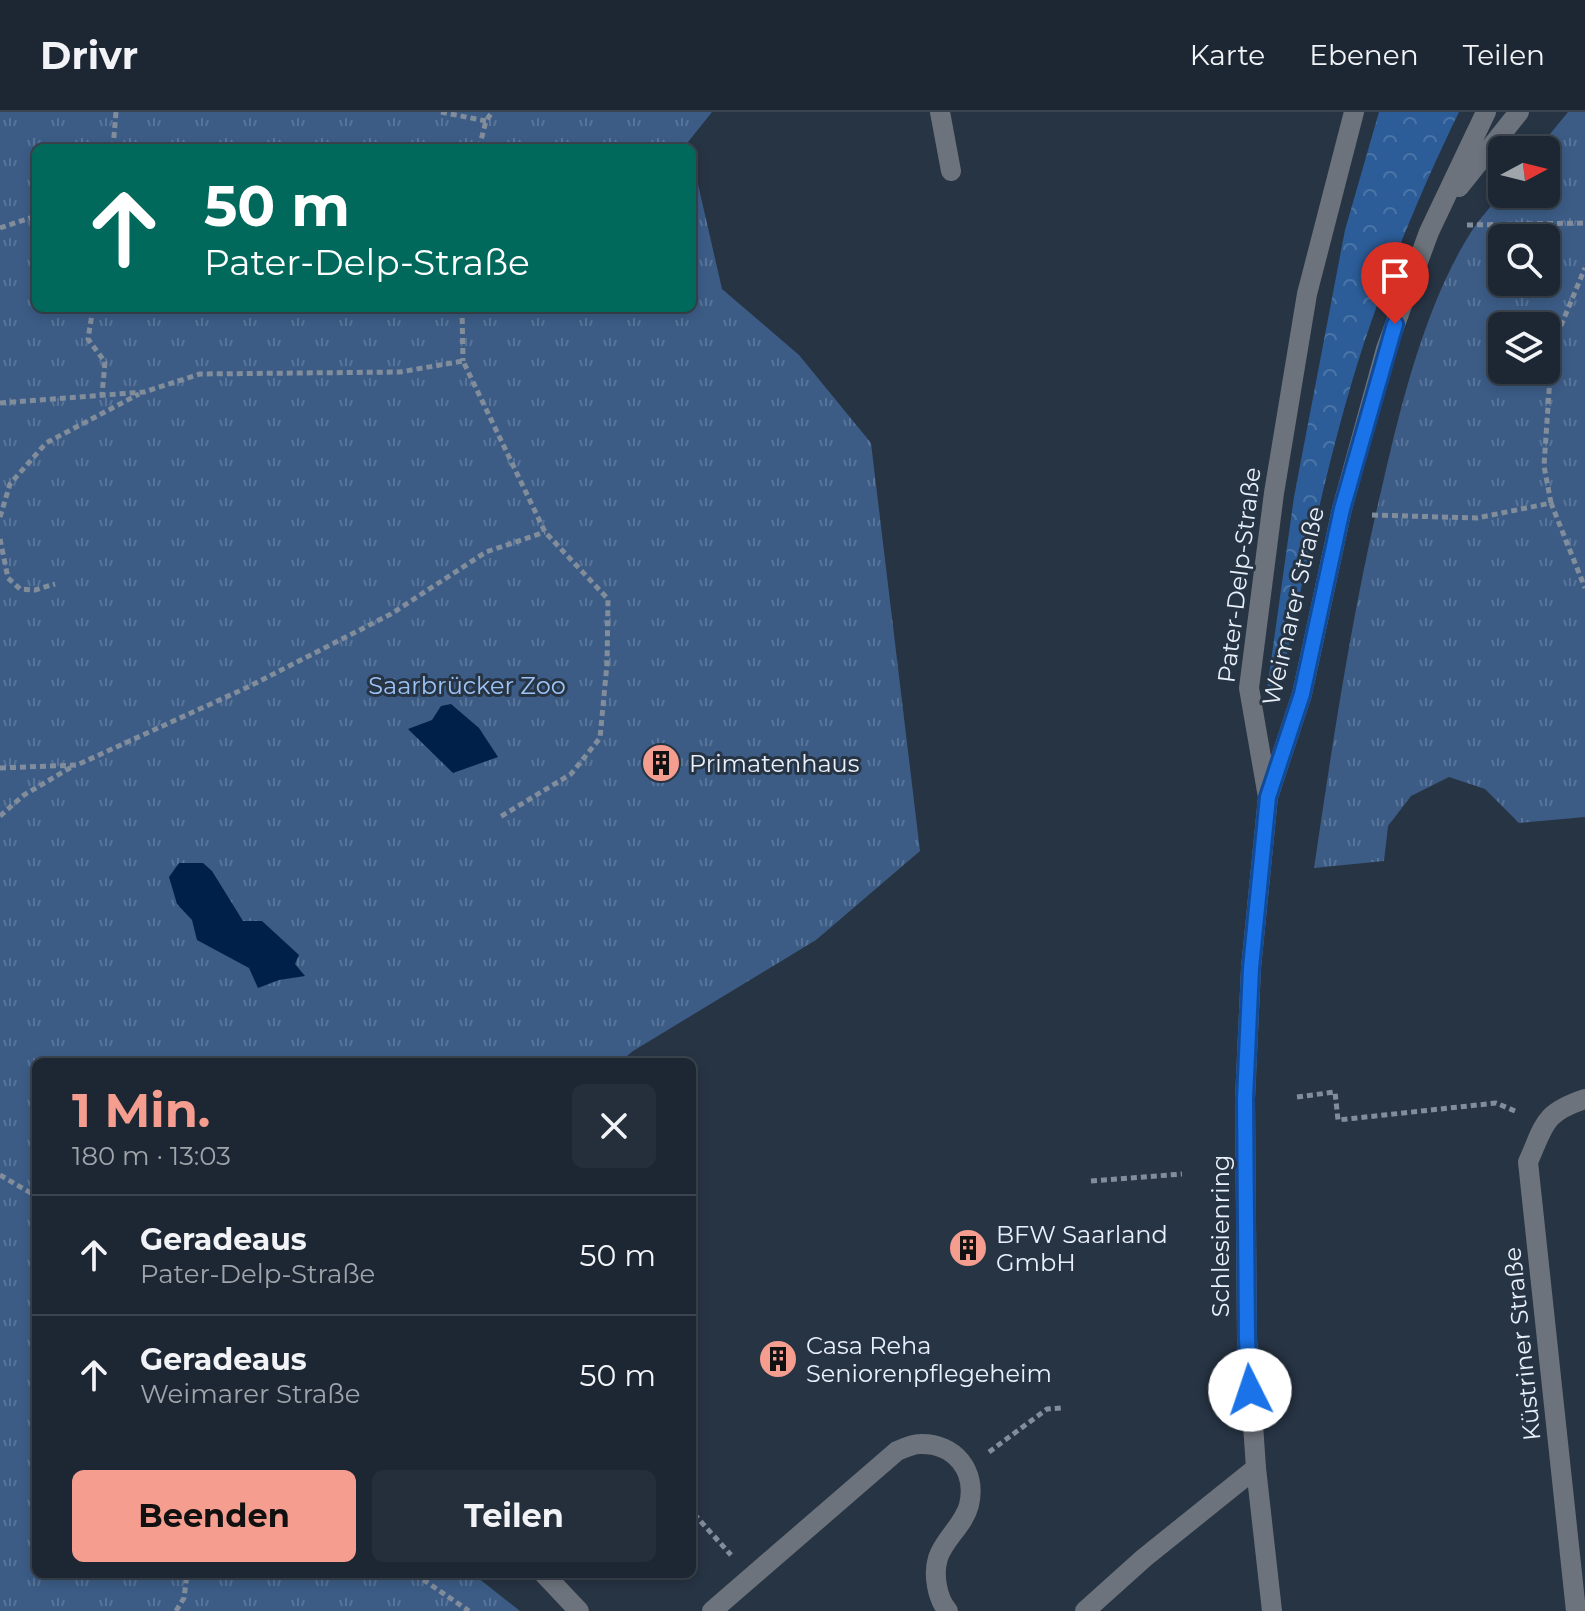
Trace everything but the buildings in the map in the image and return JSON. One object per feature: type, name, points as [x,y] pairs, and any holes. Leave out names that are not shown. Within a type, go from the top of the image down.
[{"type":"street","points":[[940,112],[951,171]]},
{"type":"street","name":"Pater-Delp-Straße","points":[[1245,1099],[1251,968],[1268,797],[1249,688],[1274,493],[1307,294],[1354,112]]},
{"type":"street","name":"Weimarer Straße","points":[[1268,797],[1302,694],[1342,509],[1386,349],[1437,215],[1486,112]]},
{"type":"street","points":[[1437,215],[1519,112]]},
{"type":"street","name":"Schlesienring","points":[[1245,1099],[1247,1338],[1256,1468],[1272,1611]]},
{"type":"street","name":"Küstriner Straße","points":[[1576,1611],[1528,1162],[1545,1124],[1559,1108],[1585,1099]]},
{"type":"street","points":[[712,1611],[897,1451],[918,1443],[942,1446],[958,1456],[967,1470],[971,1487],[968,1508],[937,1560],[938,1595],[948,1611]]},
{"type":"street","points":[[1085,1611],[1144,1558],[1256,1468]]},
{"type":"street","points":[[548,1578],[579,1611]]},
{"type":"path","points":[[113,144],[116,112]]},
{"type":"path","points":[[441,112],[486,121]]},
{"type":"path","points":[[480,144],[486,121],[492,112]]},
{"type":"path","points":[[0,228],[32,217]]},
{"type":"path","points":[[1466,225],[1585,223]]},
{"type":"path","points":[[1585,268],[1552,347],[1544,466],[1551,503],[1585,588]]},
{"type":"path","points":[[92,312],[88,339],[105,362],[102,395]]},
{"type":"path","points":[[462,312],[463,361],[545,532],[608,599],[607,664],[600,738],[571,774],[500,817]]},
{"type":"path","points":[[0,517],[10,484],[46,443],[144,392],[200,374],[400,372],[463,361]]},
{"type":"path","points":[[0,403],[144,392]]},
{"type":"path","points":[[1368,515],[1477,518],[1551,503]]},
{"type":"path","points":[[0,816],[24,795],[77,765],[248,687],[391,614],[486,552],[545,532]]},
{"type":"path","points":[[0,539],[8,578],[20,589],[35,590],[55,584]]},
{"type":"path","points":[[0,768],[77,765]]},
{"type":"path","points":[[1297,1097],[1335,1092],[1338,1120],[1496,1103]]},
{"type":"path","points":[[1091,1181],[1182,1174]]},
{"type":"path","points":[[0,1175],[32,1194]]},
{"type":"path","points":[[1002,1443],[1047,1409],[1061,1408]]},
{"type":"path","points":[[696,1516],[750,1577]]},
{"type":"path","points":[[176,1611],[184,1598],[186,1578]]},
{"type":"path","points":[[421,1578],[469,1611]]},
{"type":"green space","name":"Saarbrücker Zoo","points":[[0,112],[712,112],[689,144],[32,144],[32,312],[696,312],[696,175],[722,289],[799,355],[871,443],[920,851],[816,940],[625,1058],[32,1058],[32,1578],[478,1578],[520,1611],[0,1611]]},
{"type":"green space","points":[[1379,112],[1459,112],[1408,226],[1364,343],[1327,473],[1279,692],[1267,690],[1294,497],[1345,230]]},
{"type":"green space","points":[[1568,112],[1585,112],[1585,817],[1519,823],[1485,789],[1449,777],[1411,796],[1388,826],[1384,861],[1314,868],[1361,582],[1407,386],[1443,286],[1489,208],[1560,208],[1560,136],[1548,136]]},
{"type":"shaded area","points":[[451,704],[479,728],[498,757],[453,773],[408,729],[432,720],[441,706]]},
{"type":"shaded area","points":[[179,863],[203,863],[212,871],[243,921],[262,921],[299,955],[295,964],[305,976],[279,980],[258,988],[249,968],[197,940],[192,920],[177,904],[169,877]]},
{"type":"place","name":"Primatenhaus","points":[[661,763]]},
{"type":"place","name":"BFW Saarland GmbH","points":[[968,1248]]},
{"type":"place","name":"Casa Reha Seniorenpflegeheim","points":[[778,1359]]},
{"type":"route","points":[[1250,1390],[1245,1099],[1251,968],[1268,797],[1302,694],[1342,509],[1395,324]]}]
